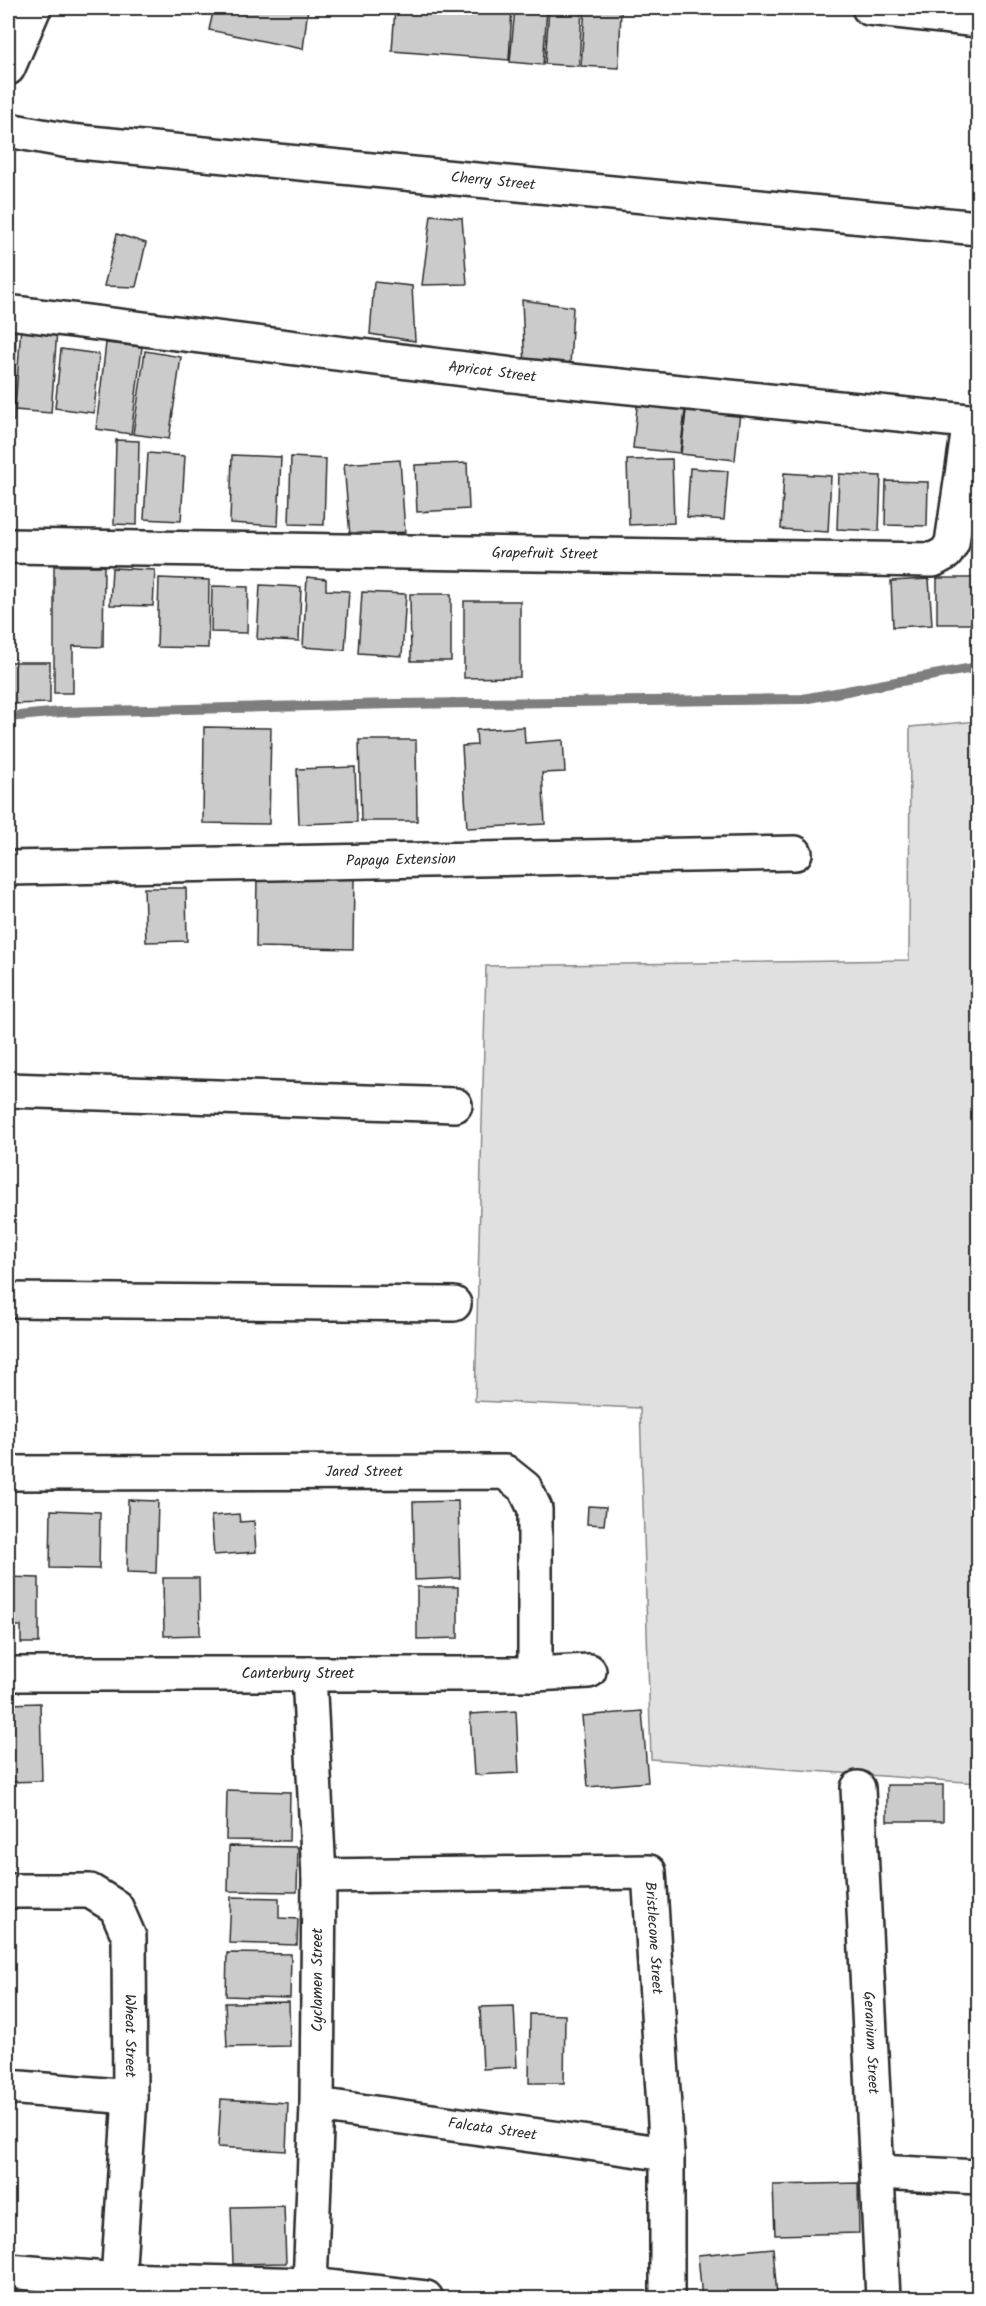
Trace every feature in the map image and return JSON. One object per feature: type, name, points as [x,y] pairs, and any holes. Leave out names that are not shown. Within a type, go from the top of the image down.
[{"type":"street","points":[[8,68],[34,8]]},
{"type":"street","points":[[869,8],[967,15]]},
{"type":"street","name":"Cherry Street","points":[[8,130],[69,141],[978,228]]},
{"type":"street","name":"Apricot Street","points":[[8,312],[521,376],[974,421]]},
{"type":"street","name":"Grapefruit Street","points":[[8,546],[933,560],[946,553],[952,543],[974,421]]},
{"type":"street","name":"Papaya Extension","points":[[8,868],[795,853]]},
{"type":"street","points":[[8,1090],[454,1105]]},
{"type":"street","points":[[8,1300],[453,1304]]},
{"type":"street","name":"Jared Street","points":[[8,1473],[506,1472],[525,1488],[535,1509],[535,1674]]},
{"type":"street","name":"Canterbury Street","points":[[8,1674],[535,1674],[589,1671]]},
{"type":"street","name":"Cyclamen Street","points":[[309,1674],[319,1876],[317,2105],[310,2285]]},
{"type":"street","name":"Geranium Street","points":[[858,1788],[883,2298]]},
{"type":"street","name":"Bristlecone Street","points":[[319,1876],[649,1872],[667,2154],[667,2298]]},
{"type":"street","name":"Wheat Street","points":[[8,1890],[90,1891],[116,1907],[129,1937],[130,2097],[118,2280]]},
{"type":"street","points":[[8,2086],[130,2097]]},
{"type":"street","name":"Falcata Street","points":[[317,2105],[667,2154]]},
{"type":"street","points":[[877,2172],[978,2177]]},
{"type":"street","points":[[8,2271],[118,2280],[310,2285],[414,2298]]},
{"type":"shaded area","points":[[978,721],[978,1783],[651,1759],[640,1408],[475,1401],[486,966],[909,960],[910,727]]},
{"type":"building","points":[[165,8],[207,8],[207,11],[164,10]]},
{"type":"building","points":[[214,8],[308,8],[303,49],[209,30]]},
{"type":"building","points":[[395,8],[512,8],[509,60],[392,51]]},
{"type":"building","points":[[515,8],[547,8],[543,65],[510,62]]},
{"type":"building","points":[[549,8],[582,8],[579,66],[545,64]]},
{"type":"building","points":[[585,8],[621,8],[619,68],[581,66]]},
{"type":"building","points":[[431,215],[462,218],[467,284],[422,285]]},
{"type":"building","points":[[117,234],[146,243],[136,287],[104,286]]},
{"type":"building","points":[[374,282],[412,286],[415,341],[370,334]]},
{"type":"building","points":[[522,300],[573,307],[570,367],[525,370]]},
{"type":"building","points":[[8,321],[16,321],[14,421],[8,421]]},
{"type":"building","points":[[21,326],[57,330],[51,413],[15,410]]},
{"type":"building","points":[[106,343],[142,347],[131,434],[96,429]]},
{"type":"building","points":[[61,349],[99,354],[94,413],[55,408]]},
{"type":"building","points":[[145,351],[181,357],[169,439],[133,434]]},
{"type":"building","points":[[688,394],[740,411],[735,460],[681,454]]},
{"type":"building","points":[[638,397],[686,402],[680,453],[633,448]]},
{"type":"building","points":[[116,440],[139,441],[137,525],[114,524]]},
{"type":"building","points":[[148,453],[185,456],[181,521],[144,519]]},
{"type":"building","points":[[232,455],[281,457],[278,526],[230,523]]},
{"type":"building","points":[[291,457],[326,459],[324,525],[289,524]]},
{"type":"building","points":[[672,459],[674,523],[629,525],[627,460]]},
{"type":"building","points":[[400,460],[405,532],[350,536],[344,464]]},
{"type":"building","points":[[467,463],[469,509],[417,512],[415,465]]},
{"type":"building","points":[[690,468],[728,471],[724,520],[687,517]]},
{"type":"building","points":[[784,473],[831,476],[828,532],[781,529]]},
{"type":"building","points":[[839,474],[881,476],[879,531],[837,529]]},
{"type":"building","points":[[886,481],[928,482],[927,526],[885,525]]},
{"type":"building","points":[[54,566],[104,566],[103,647],[73,646],[73,693],[54,693]]},
{"type":"building","points":[[112,568],[155,570],[153,606],[110,605]]},
{"type":"building","points":[[307,577],[326,579],[326,590],[349,591],[345,650],[303,647]]},
{"type":"building","points":[[159,578],[209,580],[208,648],[157,647]]},
{"type":"building","points":[[937,578],[978,578],[978,624],[937,624]]},
{"type":"building","points":[[929,579],[932,625],[893,627],[891,581]]},
{"type":"building","points":[[260,585],[301,587],[299,641],[257,639]]},
{"type":"building","points":[[212,586],[248,587],[247,633],[211,632]]},
{"type":"building","points":[[362,592],[406,594],[402,656],[358,653]]},
{"type":"building","points":[[410,594],[451,594],[451,661],[411,661]]},
{"type":"building","points":[[464,601],[520,601],[520,677],[464,678]]},
{"type":"building","points":[[8,662],[50,662],[50,703],[8,704]]},
{"type":"building","points":[[204,727],[271,728],[269,824],[203,823]]},
{"type":"building","points":[[524,727],[525,743],[563,740],[565,772],[542,773],[545,824],[467,828],[462,746],[477,745],[476,730]]},
{"type":"building","points":[[359,740],[416,740],[417,821],[361,821]]},
{"type":"building","points":[[355,767],[357,822],[299,824],[297,769]]},
{"type":"building","points":[[257,878],[354,879],[353,949],[256,947]]},
{"type":"building","points":[[144,888],[186,888],[187,941],[146,942]]},
{"type":"building","points":[[128,1500],[158,1501],[156,1573],[127,1572]]},
{"type":"building","points":[[458,1501],[460,1578],[415,1580],[413,1502]]},
{"type":"building","points":[[588,1506],[606,1507],[604,1525],[587,1524]]},
{"type":"building","points":[[51,1510],[100,1512],[99,1569],[50,1568]]},
{"type":"building","points":[[239,1514],[240,1522],[254,1521],[256,1552],[214,1555],[211,1516]]},
{"type":"building","points":[[8,1577],[39,1578],[39,1643],[21,1643],[21,1626],[8,1626]]},
{"type":"building","points":[[163,1578],[199,1578],[200,1635],[164,1636]]},
{"type":"building","points":[[417,1587],[458,1587],[458,1638],[417,1639]]},
{"type":"building","points":[[40,1703],[42,1781],[8,1782],[8,1704]]},
{"type":"building","points":[[516,1711],[519,1773],[474,1775],[470,1714]]},
{"type":"building","points":[[642,1711],[648,1782],[588,1787],[582,1716]]},
{"type":"building","points":[[887,1785],[943,1785],[943,1821],[887,1821]]},
{"type":"building","points":[[227,1790],[290,1792],[289,1841],[226,1840]]},
{"type":"building","points":[[229,1846],[298,1847],[297,1892],[228,1891]]},
{"type":"building","points":[[231,1897],[279,1898],[279,1918],[298,1919],[297,1945],[229,1943]]},
{"type":"building","points":[[227,1953],[291,1954],[290,1998],[226,1996]]},
{"type":"building","points":[[289,2002],[290,2046],[227,2047],[225,2003]]},
{"type":"building","points":[[514,2006],[517,2067],[483,2069],[480,2007]]},
{"type":"building","points":[[530,2014],[565,2015],[564,2083],[529,2083]]},
{"type":"building","points":[[221,2099],[288,2103],[286,2151],[218,2147]]},
{"type":"building","points":[[858,2183],[859,2233],[775,2235],[773,2185]]},
{"type":"building","points":[[284,2206],[286,2263],[233,2264],[231,2207]]},
{"type":"building","points":[[773,2248],[777,2296],[702,2298],[698,2255]]},
{"type":"waterway","points":[[8,717],[61,712],[395,704],[803,699],[978,667]]}]
